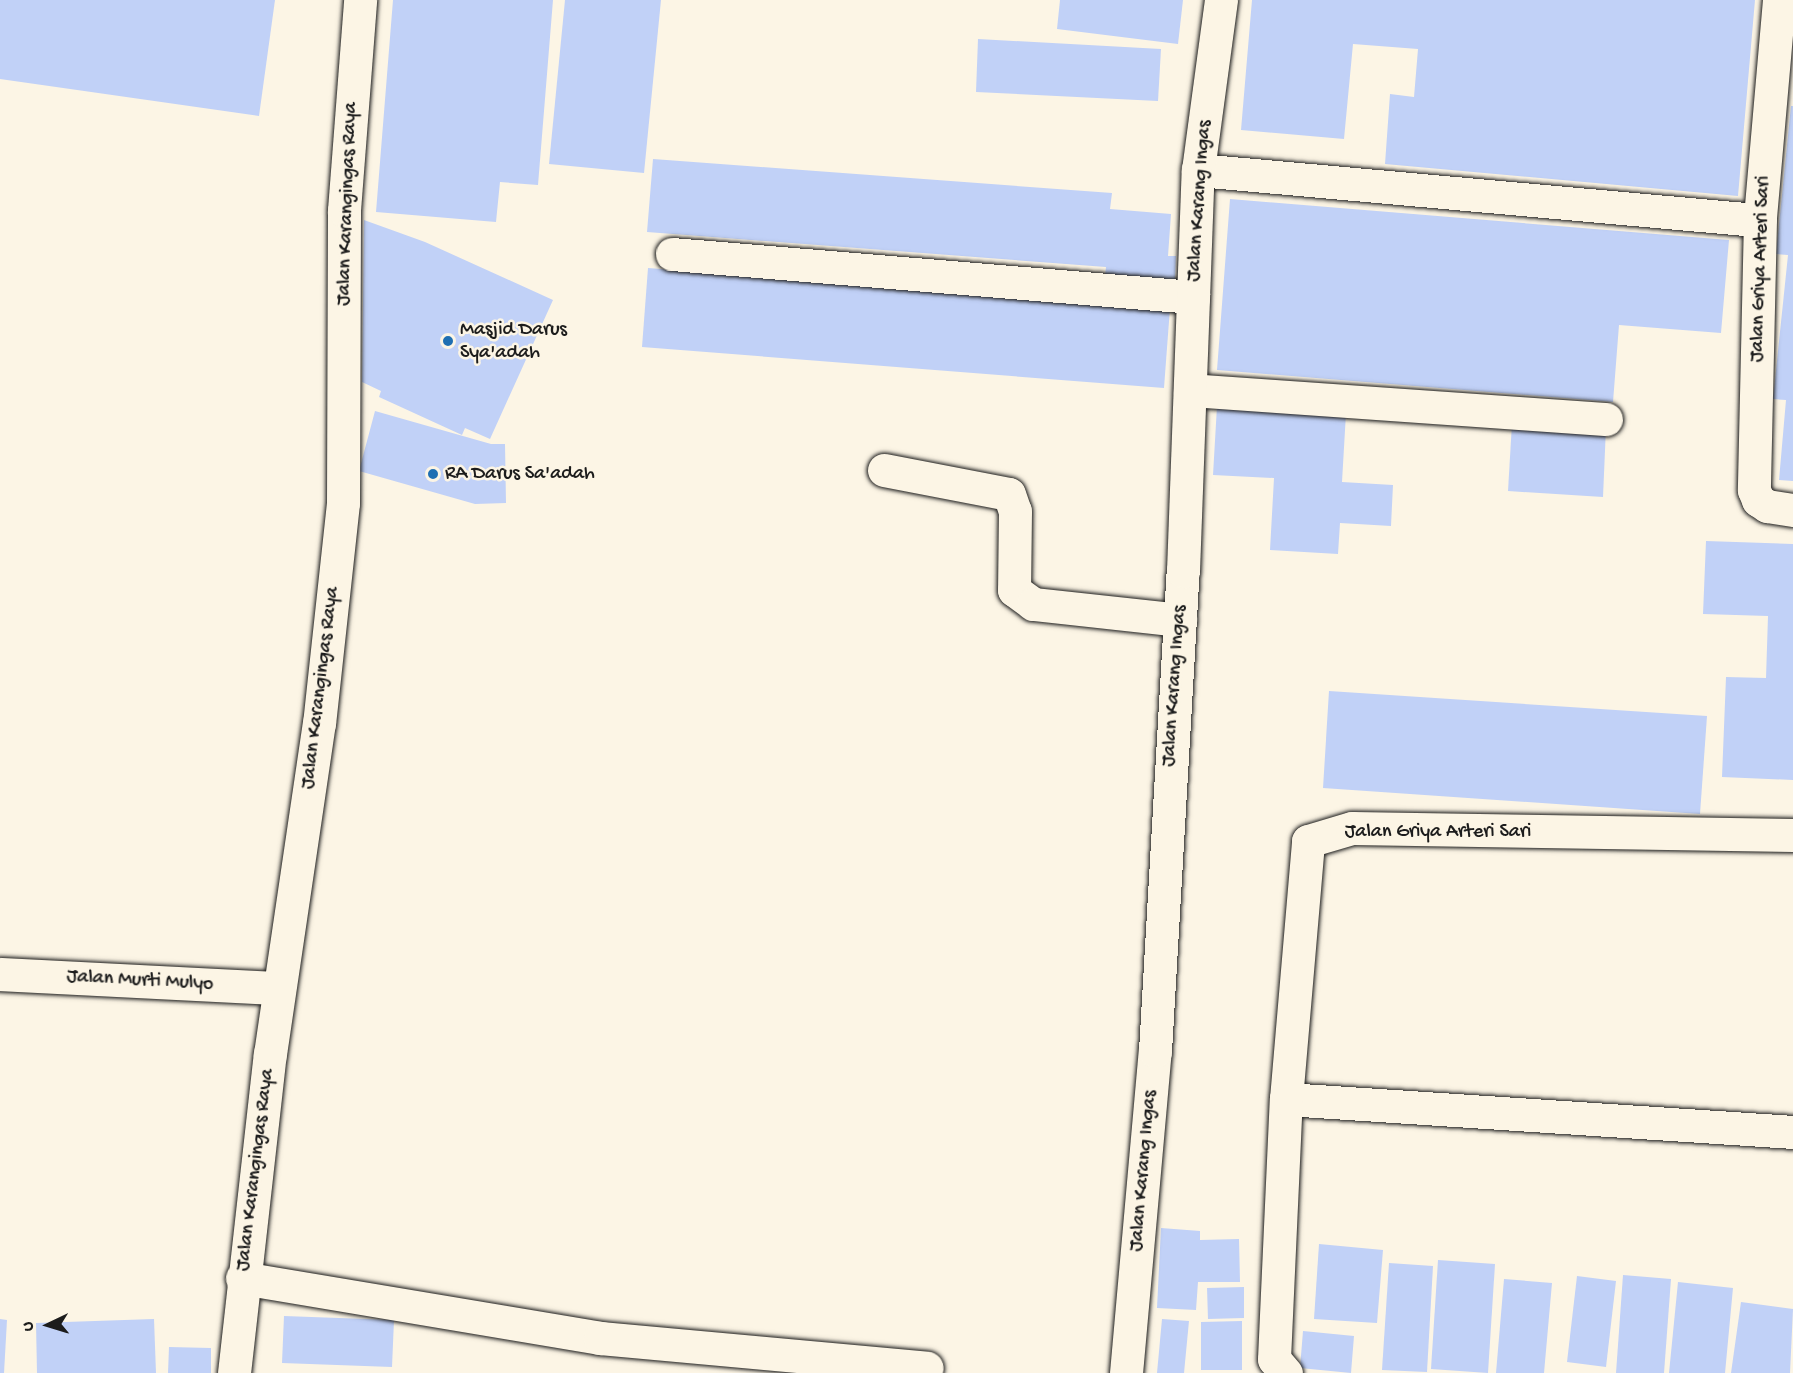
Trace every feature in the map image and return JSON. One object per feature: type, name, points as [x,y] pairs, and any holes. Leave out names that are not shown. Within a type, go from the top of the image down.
[{"type":"street","name":"Jalan Karangingas Raya","points":[[234,1373],[242,1278],[279,987],[319,724],[343,503],[344,210],[360,0]]},
{"type":"street","name":"Jalan Karang Ingas","points":[[1126,1373],[1155,1051],[1180,620],[1198,170],[1221,0]]},
{"type":"street","name":"Jalan Griya Arteri Sari","points":[[1779,0],[1760,219],[1754,490],[1758,500],[1767,506],[1793,510]]},
{"type":"street","points":[[1198,170],[1745,219]]},
{"type":"street","points":[[672,254],[1193,297]]},
{"type":"street","points":[[1190,390],[1606,419]]},
{"type":"street","points":[[884,470],[1009,494],[1015,511],[1014,590],[1033,604],[1180,620]]},
{"type":"street","name":"Jalan Griya Arteri Sari","points":[[1286,1373],[1274,1359],[1286,1099],[1308,841],[1318,836],[1352,828],[1793,835]]},
{"type":"street","name":"Jalan Murti Mulyo","points":[[0,974],[279,987]]},
{"type":"street","points":[[1286,1099],[1793,1132]]},
{"type":"street","points":[[242,1278],[600,1338],[927,1368]]},
{"type":"building","points":[[0,0],[275,0],[259,116],[0,79]]},
{"type":"building","points":[[393,0],[553,0],[538,185],[500,182],[496,222],[376,212]]},
{"type":"building","points":[[565,0],[661,0],[644,173],[549,164]]},
{"type":"building","points":[[1060,0],[1183,0],[1178,44],[1057,29]]},
{"type":"building","points":[[1252,0],[1755,0],[1738,196],[1385,164],[1390,94],[1414,97],[1418,49],[1353,44],[1344,139],[1241,130]]},
{"type":"building","points":[[978,39],[1161,49],[1158,101],[976,92]]},
{"type":"building","points":[[1791,106],[1793,106],[1793,481],[1779,480],[1786,400],[1773,399],[1788,255],[1776,254]]},
{"type":"building","points":[[653,159],[1112,193],[1110,209],[1171,214],[1168,256],[1176,256],[1175,281],[1105,276],[1106,267],[647,232]]},
{"type":"building","points":[[1230,199],[1729,240],[1721,333],[1619,325],[1613,402],[1217,370]]},
{"type":"building","name":"Masjid Darus Sya'adah","points":[[364,220],[425,242],[553,300],[490,439],[465,428],[462,435],[379,397],[381,391],[362,382]]},
{"type":"building","points":[[648,268],[1170,308],[1164,388],[642,347]]},
{"type":"building","points":[[1217,406],[1346,413],[1342,482],[1393,485],[1391,526],[1340,523],[1338,554],[1270,550],[1274,478],[1213,475]]},
{"type":"building","points":[[375,411],[491,444],[505,444],[506,503],[475,504],[359,471]]},
{"type":"building","points":[[1512,423],[1606,427],[1603,497],[1508,491]]},
{"type":"building","points":[[1706,541],[1793,544],[1793,780],[1722,777],[1726,677],[1766,678],[1768,616],[1703,614]]},
{"type":"building","points":[[1329,691],[1707,716],[1700,814],[1323,788]]},
{"type":"building","points":[[1161,1228],[1200,1231],[1200,1240],[1239,1239],[1240,1282],[1198,1282],[1196,1310],[1157,1308]]},
{"type":"building","points":[[1319,1244],[1383,1250],[1377,1323],[1314,1319]]},
{"type":"building","points":[[1438,1260],[1495,1264],[1488,1373],[1431,1369]]},
{"type":"building","points":[[1389,1263],[1433,1266],[1427,1372],[1382,1370]]},
{"type":"building","points":[[1623,1275],[1671,1279],[1664,1373],[1616,1373]]},
{"type":"building","points":[[1577,1276],[1616,1281],[1606,1367],[1567,1362]]},
{"type":"building","points":[[1504,1279],[1552,1283],[1544,1373],[1496,1373]]},
{"type":"building","points":[[1678,1282],[1733,1288],[1725,1373],[1669,1373]]},
{"type":"building","points":[[1244,1287],[1244,1318],[1208,1319],[1207,1288]]},
{"type":"building","points":[[1741,1302],[1793,1309],[1790,1373],[1731,1373]]},
{"type":"building","points":[[284,1316],[394,1320],[392,1367],[282,1363]]},
{"type":"building","points":[[0,1319],[7,1320],[4,1373],[0,1373]]},
{"type":"building","points":[[154,1319],[156,1373],[37,1373],[36,1323]]},
{"type":"building","points":[[1162,1319],[1189,1321],[1184,1373],[1157,1373]]},
{"type":"building","points":[[1242,1321],[1242,1370],[1201,1370],[1201,1322]]},
{"type":"building","points":[[1303,1331],[1354,1336],[1351,1373],[1300,1368]]},
{"type":"building","points":[[169,1347],[211,1348],[211,1373],[168,1373]]},
{"type":"place","name":"Masjid Darus Sya'adah","points":[[448,341]]},
{"type":"place","name":"RA Darus Sa'adah","points":[[433,474]]}]
